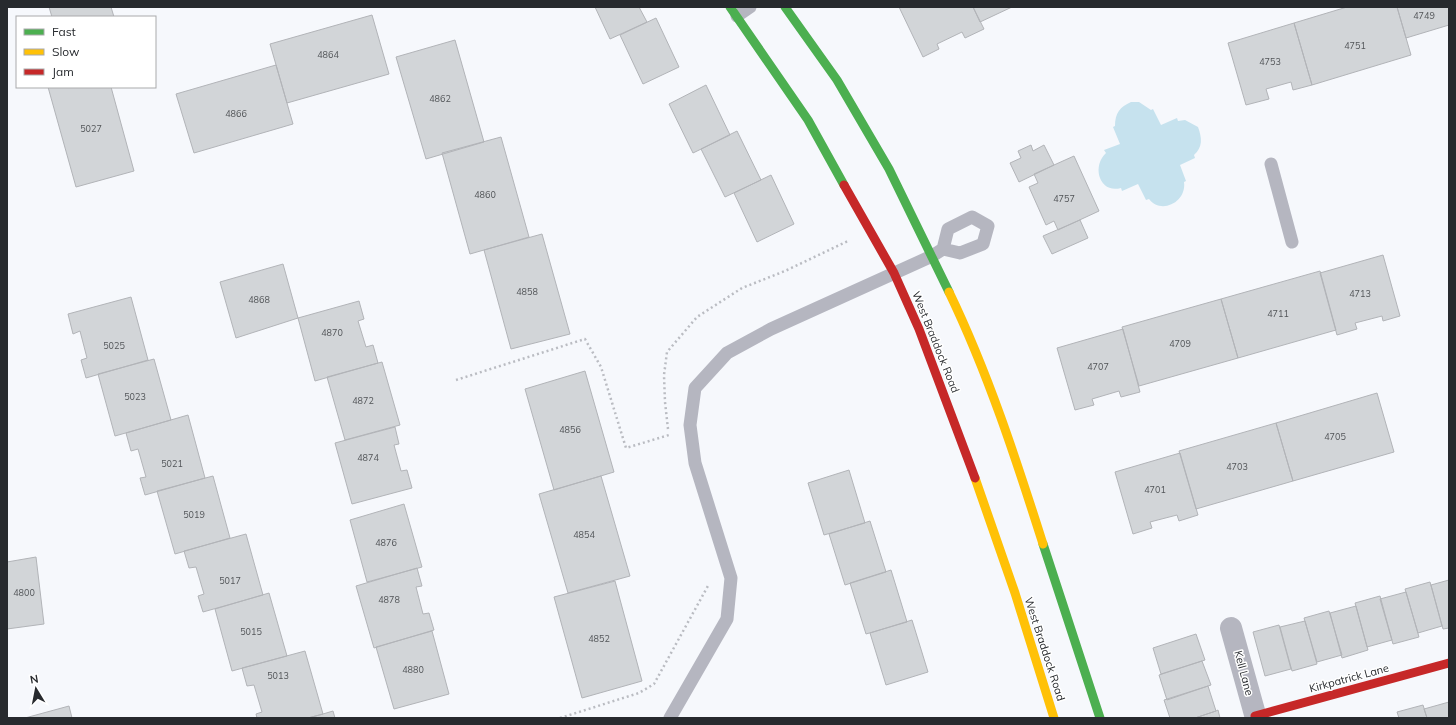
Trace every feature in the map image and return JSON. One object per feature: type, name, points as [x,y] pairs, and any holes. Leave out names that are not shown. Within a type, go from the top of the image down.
[{"type":"main road","points":[[785,7],[837,80],[889,169],[964,323],[1004,424],[1100,718]]},
{"type":"main road","name":"West Braddock Road","points":[[734,12],[808,120],[894,273],[919,329],[954,417],[1015,593],[1054,718]]},
{"type":"main road","name":"Kirkpatrick Lane","points":[[1255,717],[1449,663]]},
{"type":"street","name":"Kell Lane","points":[[1231,628],[1255,717]]},
{"type":"lane","points":[[734,12],[750,7]]},
{"type":"lane","points":[[1271,164],[1292,242]]},
{"type":"lane","points":[[670,718],[727,619],[731,578],[695,463],[690,425],[695,388],[727,353],[771,329],[932,256],[943,249],[948,229],[972,217],[993,224],[983,244],[960,254],[943,249]]},
{"type":"path","points":[[456,380],[585,339],[601,367],[626,448],[669,435]]},
{"type":"water","points":[[1131,102],[1139,102],[1151,110],[1153,109],[1161,125],[1177,118],[1178,121],[1185,120],[1198,127],[1201,139],[1199,149],[1194,155],[1195,158],[1180,165],[1186,181],[1184,182],[1184,189],[1181,195],[1172,204],[1160,206],[1154,204],[1149,199],[1146,200],[1138,184],[1122,191],[1121,188],[1114,189],[1108,187],[1100,178],[1099,165],[1101,159],[1106,153],[1104,150],[1120,144],[1113,127],[1115,126],[1117,114],[1121,108]]},
{"type":"building","points":[[49,7],[111,7],[114,16],[52,16]]},
{"type":"building","points":[[595,7],[639,7],[647,22],[610,39]]},
{"type":"building","points":[[899,7],[973,7],[984,29],[965,38],[962,32],[937,44],[939,49],[923,57]]},
{"type":"building","points":[[973,7],[1012,7],[980,22]]},
{"type":"building","points":[[1347,7],[1397,7],[1411,55],[1312,85],[1294,23]]},
{"type":"building","points":[[1397,7],[1449,7],[1449,25],[1406,38]]},
{"type":"building","points":[[372,15],[389,74],[287,103],[270,44]]},
{"type":"building","points":[[656,18],[679,67],[643,84],[620,35]]},
{"type":"building","points":[[1294,23],[1312,85],[1293,90],[1291,82],[1266,89],[1269,99],[1246,105],[1228,43]]},
{"type":"building","points":[[455,40],[484,142],[426,159],[396,57]]},
{"type":"building","points":[[276,65],[293,124],[194,153],[176,94]]},
{"type":"building","points":[[706,85],[730,135],[693,153],[669,104]]},
{"type":"building","points":[[48,88],[111,88],[134,171],[76,187]]},
{"type":"building","points":[[737,131],[761,180],[725,197],[701,149]]},
{"type":"building","points":[[501,137],[529,237],[470,254],[442,153]]},
{"type":"building","points":[[1031,145],[1033,151],[1044,145],[1054,165],[1019,182],[1010,163],[1021,158],[1018,151]]},
{"type":"building","points":[[1074,156],[1099,211],[1058,230],[1054,221],[1046,225],[1029,187],[1038,183],[1034,174]]},
{"type":"building","points":[[771,175],[794,224],[757,242],[734,193]]},
{"type":"building","points":[[1080,220],[1088,238],[1052,254],[1043,236]]},
{"type":"building","points":[[542,234],[570,334],[511,349],[484,250]]},
{"type":"building","points":[[1383,255],[1400,316],[1383,321],[1382,316],[1355,323],[1357,329],[1337,335],[1320,273]]},
{"type":"building","points":[[283,264],[298,318],[236,338],[220,282]]},
{"type":"building","points":[[1320,271],[1336,330],[1238,358],[1221,299]]},
{"type":"building","points":[[131,297],[148,360],[86,378],[81,360],[87,358],[80,331],[73,334],[68,314]]},
{"type":"building","points":[[1221,299],[1238,358],[1139,386],[1122,327]]},
{"type":"building","points":[[359,301],[364,319],[358,321],[366,347],[373,345],[378,363],[315,381],[298,318]]},
{"type":"building","points":[[1123,329],[1140,392],[1121,397],[1119,391],[1092,399],[1094,405],[1075,410],[1057,348]]},
{"type":"building","points":[[154,359],[171,420],[115,436],[98,374]]},
{"type":"building","points":[[382,362],[400,425],[345,440],[327,377]]},
{"type":"building","points":[[585,371],[614,472],[554,490],[525,389]]},
{"type":"building","points":[[1377,393],[1394,452],[1293,481],[1276,423]]},
{"type":"building","points":[[188,415],[205,478],[145,495],[140,478],[146,477],[138,449],[131,451],[126,433]]},
{"type":"building","points":[[1276,423],[1293,481],[1196,509],[1179,451]]},
{"type":"building","points":[[395,427],[399,444],[394,445],[401,471],[407,470],[412,488],[352,504],[335,443]]},
{"type":"building","points":[[1180,453],[1198,515],[1179,521],[1177,515],[1150,522],[1152,528],[1133,534],[1115,472]]},
{"type":"building","points":[[849,470],[865,523],[824,535],[808,483]]},
{"type":"building","points":[[213,476],[230,538],[175,554],[157,491]]},
{"type":"building","points":[[601,476],[630,576],[568,593],[539,494]]},
{"type":"building","points":[[404,504],[422,567],[367,582],[350,520]]},
{"type":"building","points":[[870,521],[886,572],[845,585],[829,534]]},
{"type":"building","points":[[246,534],[263,595],[203,612],[198,596],[204,594],[196,567],[189,568],[184,551]]},
{"type":"building","points":[[36,557],[44,624],[7,629],[7,562]]},
{"type":"building","points":[[417,568],[422,586],[416,587],[423,614],[429,613],[434,630],[374,648],[356,586]]},
{"type":"building","points":[[891,570],[907,622],[866,634],[850,583]]},
{"type":"building","points":[[1449,580],[1449,628],[1443,629],[1431,585]]},
{"type":"building","points":[[615,581],[642,681],[582,698],[554,597]]},
{"type":"building","points":[[1430,582],[1442,626],[1418,633],[1405,589]]},
{"type":"building","points":[[1406,592],[1419,637],[1393,644],[1380,599]]},
{"type":"building","points":[[269,593],[287,656],[232,671],[215,609]]},
{"type":"building","points":[[1380,596],[1392,640],[1367,647],[1355,603]]},
{"type":"building","points":[[1356,606],[1368,650],[1342,658],[1330,613]]},
{"type":"building","points":[[1329,611],[1342,655],[1317,662],[1304,618]]},
{"type":"building","points":[[912,620],[928,672],[886,685],[870,633]]},
{"type":"building","points":[[1305,621],[1317,664],[1292,671],[1280,627]]},
{"type":"building","points":[[1279,625],[1291,669],[1265,676],[1253,632]]},
{"type":"building","points":[[432,631],[449,694],[394,709],[376,647]]},
{"type":"building","points":[[1196,634],[1205,660],[1161,674],[1153,648]]},
{"type":"building","points":[[305,651],[323,714],[308,718],[257,718],[256,714],[262,712],[254,685],[247,686],[242,668]]},
{"type":"building","points":[[1202,661],[1211,685],[1167,700],[1159,675]]},
{"type":"building","points":[[1208,686],[1216,711],[1195,718],[1170,718],[1164,700]]},
{"type":"building","points":[[1449,702],[1449,718],[1427,718],[1424,709]]},
{"type":"building","points":[[1423,705],[1427,718],[1399,718],[1397,712]]},
{"type":"building","points":[[69,706],[72,718],[25,718]]},
{"type":"building","points":[[1218,710],[1220,718],[1195,718],[1216,711]]},
{"type":"building","points":[[333,711],[335,718],[308,718],[323,714]]},
{"type":"traffic: fast","points":[[730,7],[808,120],[844,185]]},
{"type":"traffic: fast","points":[[785,7],[837,80],[889,169],[949,292]]},
{"type":"traffic: fast","points":[[1043,544],[1100,718]]},
{"type":"traffic: slow","points":[[949,292],[989,385],[1012,448],[1043,544]]},
{"type":"traffic: slow","points":[[975,478],[1015,593],[1054,718]]},
{"type":"traffic: jam","points":[[844,185],[894,273],[919,329],[975,478]]},
{"type":"traffic: jam","points":[[1255,716],[1449,663]]}]
